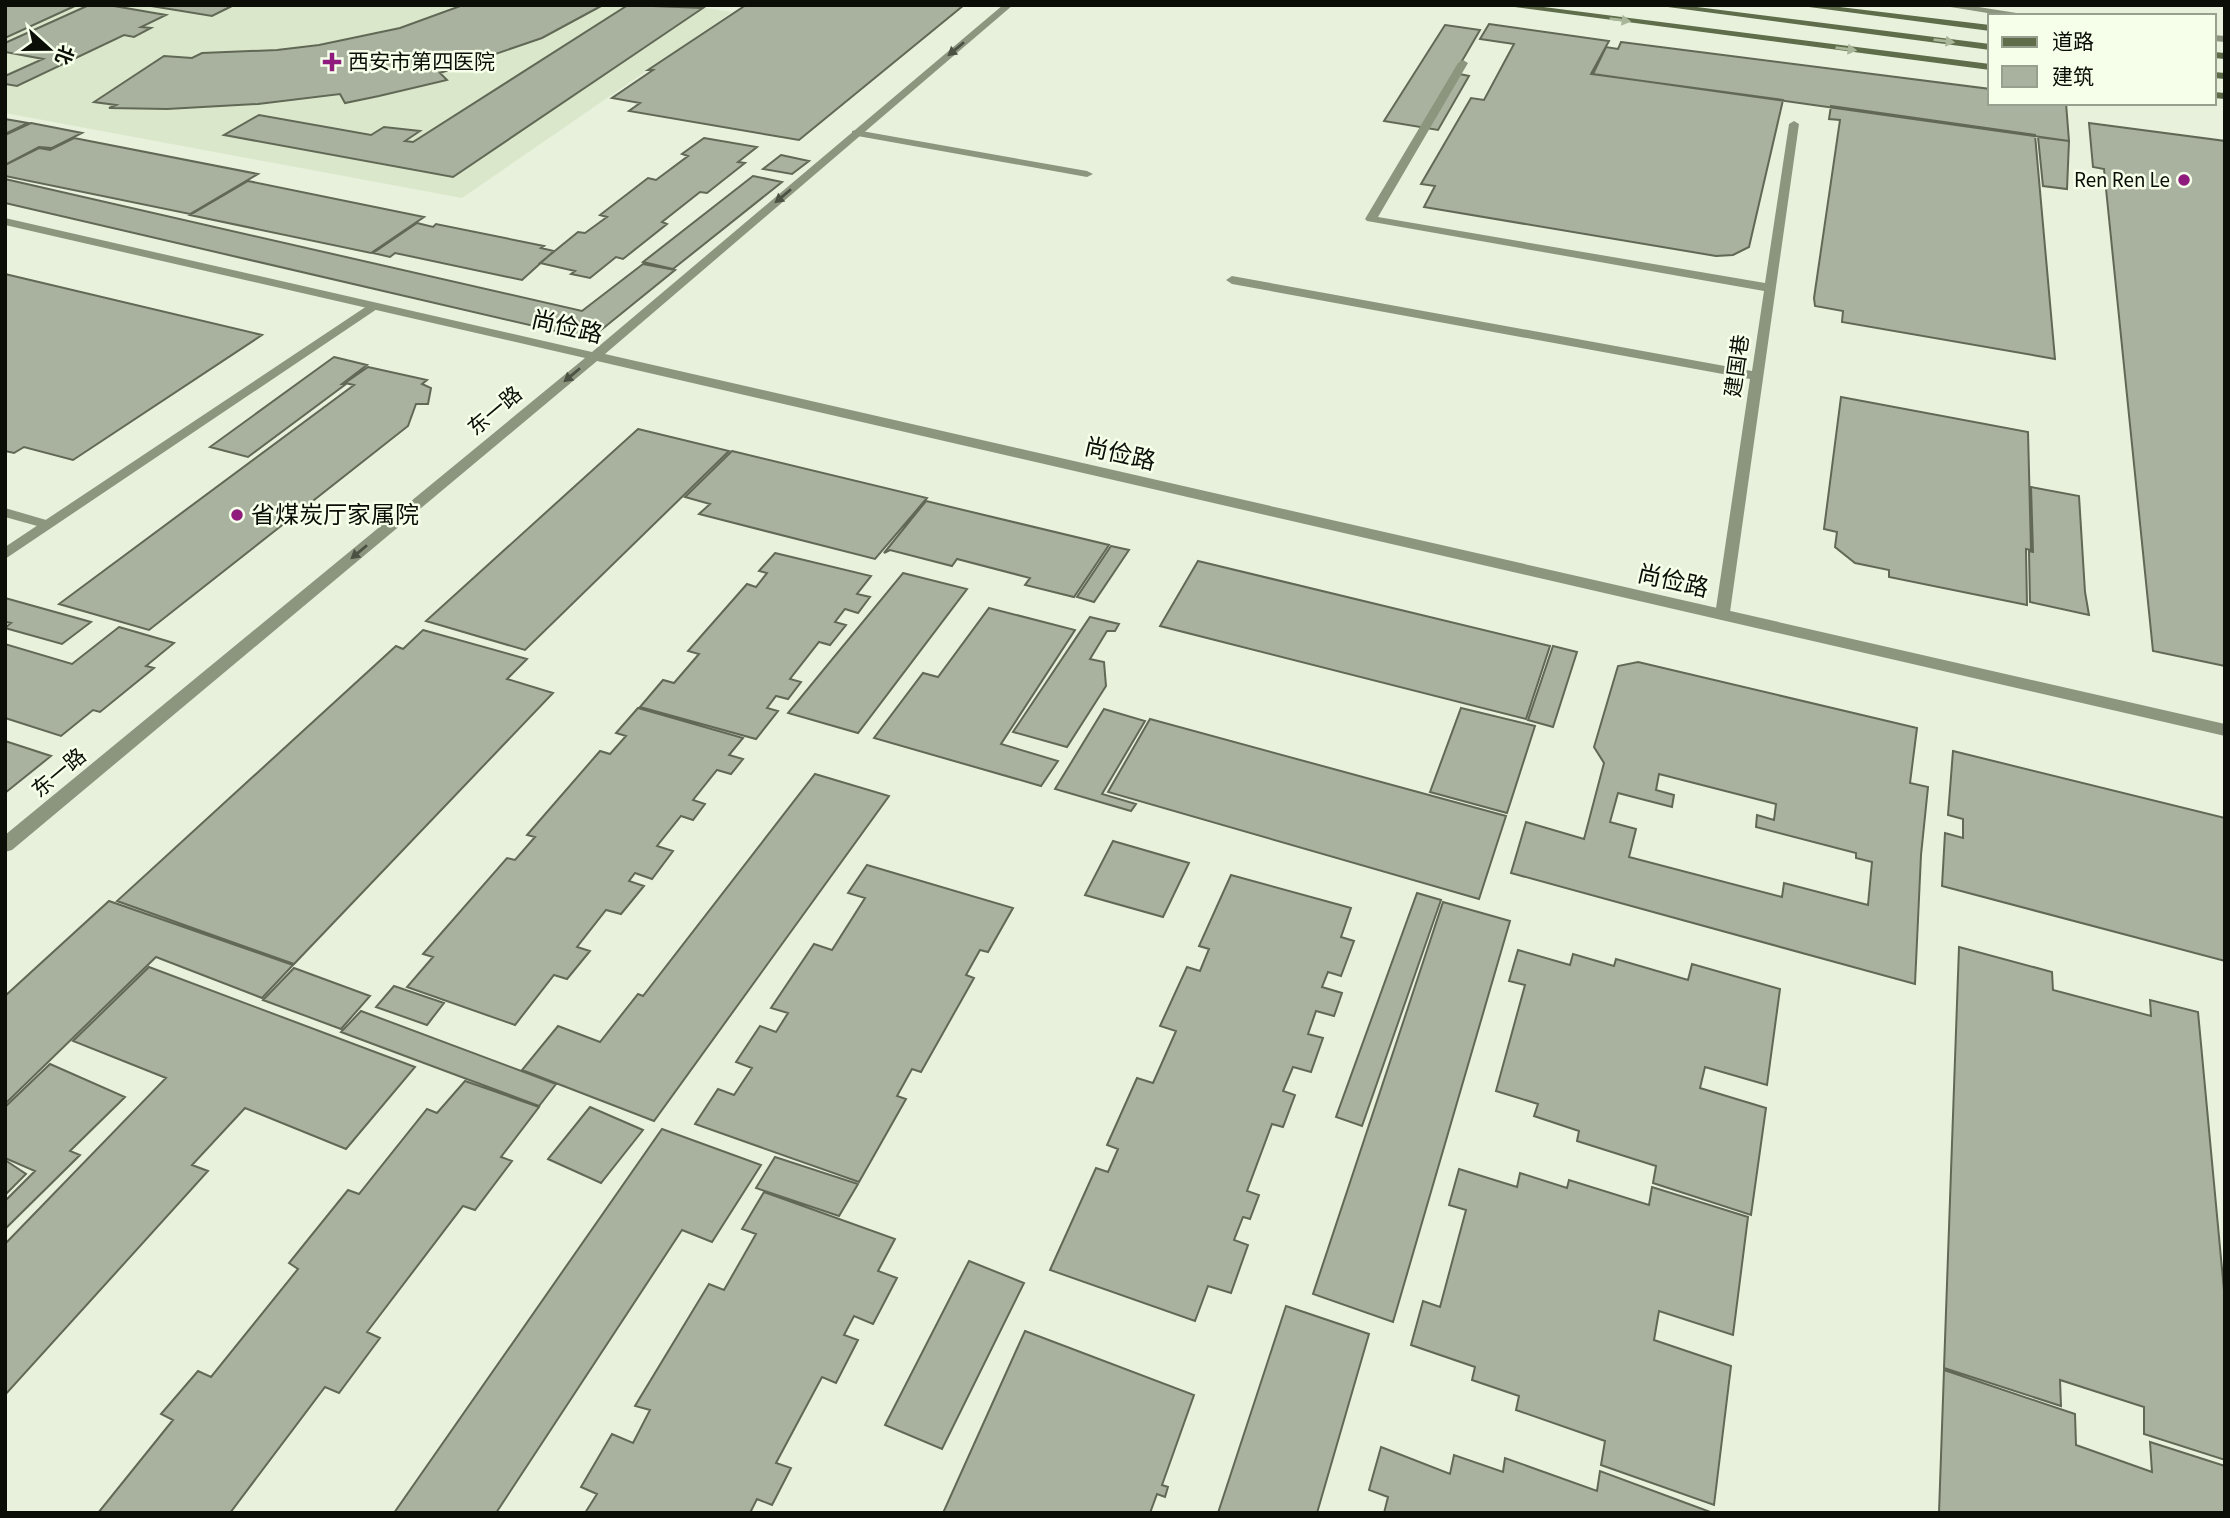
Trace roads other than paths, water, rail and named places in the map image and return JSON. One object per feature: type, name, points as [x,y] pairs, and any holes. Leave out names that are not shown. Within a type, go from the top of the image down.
[{"type":"main road","points":[[1504,5],[1988,67]]},
{"type":"main road","points":[[1657,5],[1988,47]]},
{"type":"main road","points":[[1798,5],[1988,28]]},
{"type":"street","name":"东一路","points":[[5,845],[594,356],[1009,5]]},
{"type":"street","points":[[1942,5],[2014,14]]},
{"type":"street","points":[[1463,62],[1371,219],[1770,288]]},
{"type":"street","name":"建国巷","points":[[1723,615],[1794,124]]},
{"type":"street","points":[[856,133],[1087,174]]},
{"type":"street","name":"尚俭路","points":[[5,221],[2225,730]]},
{"type":"street","points":[[1232,280],[1757,376]]},
{"type":"street","points":[[5,554],[373,306]]},
{"type":"street","points":[[5,513],[48,525]]},
{"type":"place","name":"西安市第四医院","points":[[332,62]]},
{"type":"place","name":"Ren Ren Le","points":[[2184,180]]},
{"type":"place","name":"省煤炭厅家属院","points":[[237,515]]}]
